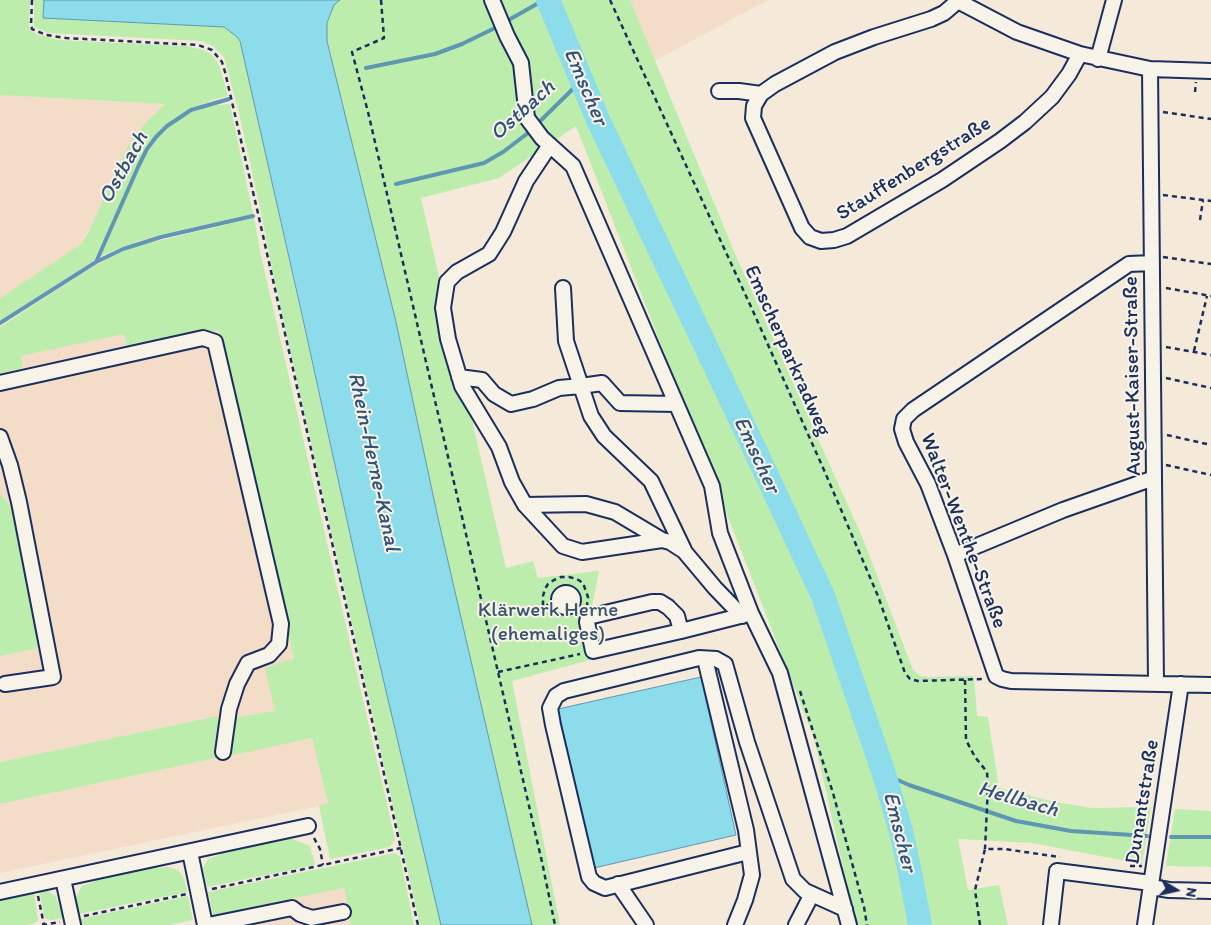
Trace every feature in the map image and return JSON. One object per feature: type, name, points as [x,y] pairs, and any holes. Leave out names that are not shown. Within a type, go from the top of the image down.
[{"type":"street","points":[[1098,59],[1114,0]]},
{"type":"street","points":[[720,96],[760,97],[775,84],[835,52],[874,37],[931,19],[944,12],[957,1],[1018,32],[1098,59],[1150,69],[1211,71]]},
{"type":"street","points":[[493,3],[520,63],[527,118],[546,142],[573,166],[712,486],[720,533],[746,615],[780,673],[848,925]]},
{"type":"street","name":"Stauffenbergstraße","points":[[760,97],[754,106],[753,118],[802,228],[810,237],[821,241],[834,240],[847,236],[942,180],[1000,141],[1025,122],[1052,97],[1069,74],[1080,54]]},
{"type":"street","name":"August-Kaiser-Straße","points":[[1150,69],[1156,683]]},
{"type":"street","points":[[546,142],[503,232],[489,254],[457,272],[447,282],[443,308],[448,339],[459,377],[462,386],[499,447],[512,482],[525,505],[563,546],[582,552],[662,540]]},
{"type":"street","name":"Walter-Wenthe-Straße","points":[[996,676],[956,555],[928,484],[906,442],[902,429],[904,419],[924,402],[1129,264],[1152,259]]},
{"type":"street","points":[[563,288],[566,341],[591,416],[604,436],[651,481],[684,551],[714,588],[746,615]]},
{"type":"street","points":[[0,383],[203,338],[215,342],[281,624],[279,644],[269,655],[248,663],[237,684],[229,709],[223,752]]},
{"type":"street","points":[[459,377],[482,380],[494,394],[510,404],[534,399],[559,388],[602,383],[620,402],[676,404]]},
{"type":"street","points":[[0,437],[10,465],[53,677],[5,684]]},
{"type":"street","points":[[956,555],[1063,510],[1154,478]]},
{"type":"street","points":[[525,505],[586,504],[615,512],[684,551]]},
{"type":"street","points":[[681,631],[677,616],[660,602],[652,602],[588,617],[587,622],[593,651],[681,631],[746,615]]},
{"type":"street","points":[[748,852],[605,888],[594,883],[589,877],[550,708],[556,696],[564,691],[698,658],[716,659],[725,664],[747,742],[793,879],[805,891],[845,909]]},
{"type":"street","points":[[705,659],[746,830],[752,875],[735,925]]},
{"type":"street","points":[[996,676],[1011,681],[1211,685]]},
{"type":"street","name":"Dunantstraße","points":[[1145,925],[1181,684]]},
{"type":"street","points":[[0,892],[308,826]]},
{"type":"street","points":[[190,852],[206,925],[292,908],[300,914],[312,918],[343,912]]},
{"type":"street","points":[[1050,925],[1057,870],[1151,885],[1169,890],[1211,891]]},
{"type":"street","points":[[63,879],[72,922]]},
{"type":"street","points":[[618,884],[646,925]]},
{"type":"street","points":[[796,925],[812,894]]},
{"type":"path","points":[[32,0],[32,29],[46,35],[66,38],[192,44],[212,50],[222,62],[226,72],[418,925]]},
{"type":"path","points":[[381,0],[384,38],[352,52],[370,121],[555,925]]},
{"type":"path","name":"Emscherparkradweg","points":[[610,0],[824,470],[878,596],[905,673],[910,679],[918,681],[983,679],[996,676]]},
{"type":"path","points":[[1150,110],[1211,119]]},
{"type":"path","points":[[1151,193],[1211,201]]},
{"type":"path","points":[[1200,220],[1203,200]]},
{"type":"path","points":[[1152,259],[1211,264]]},
{"type":"path","points":[[1152,285],[1211,296]]},
{"type":"path","points":[[1194,351],[1198,326],[1207,296]]},
{"type":"path","points":[[1153,346],[1211,355]]},
{"type":"path","points":[[1153,375],[1211,388]]},
{"type":"path","points":[[1154,432],[1211,445]]},
{"type":"path","points":[[1154,462],[1211,475]]},
{"type":"path","points":[[560,602],[543,606],[543,596],[548,584],[562,577],[569,576],[582,583],[588,597],[585,612]]},
{"type":"path","points":[[498,672],[593,651]]},
{"type":"path","points":[[965,680],[966,740],[975,757],[987,772],[988,786],[986,841],[975,890],[980,925]]},
{"type":"path","points":[[799,686],[833,794],[864,906],[867,925]]},
{"type":"path","points":[[308,826],[320,849],[323,865]]},
{"type":"path","points":[[35,884],[43,925],[72,922],[198,892],[401,848]]},
{"type":"path","points":[[985,849],[1004,848],[1061,857]]},
{"type":"path","points":[[1124,865],[1154,866]]},
{"type":"shaded area","points":[[630,0],[768,0],[654,61]]},
{"type":"shaded area","points":[[0,95],[166,104],[145,123],[81,245],[0,298]]},
{"type":"shaded area","points":[[219,330],[294,658],[275,711],[229,755],[312,738],[328,804],[0,873],[0,804],[216,758],[220,730],[216,716],[0,762],[0,656],[35,649],[41,639],[14,518],[10,505],[0,494],[0,373],[23,368],[21,356],[124,334],[127,346]]},
{"type":"shaded area","points":[[344,888],[351,925],[215,925],[213,915]]},
{"type":"green space","points":[[0,0],[30,0],[30,30],[58,40],[186,46],[204,50],[212,55],[219,65],[228,96],[190,109],[161,129],[143,154],[94,260],[0,322],[0,298],[81,244],[87,235],[128,146],[145,123],[165,104],[0,95]]},
{"type":"green space","points":[[34,0],[44,0],[43,17],[224,27],[236,36],[241,44],[363,593],[441,925],[420,925],[271,265],[239,113],[224,57],[214,47],[202,41],[48,33],[34,27]]},
{"type":"green space","name":"Klärwerk Herne (ehemaliges)","points":[[340,0],[630,0],[736,256],[863,539],[913,670],[921,676],[928,677],[974,676],[977,716],[988,717],[999,788],[1055,802],[1092,808],[1151,807],[1142,864],[1032,843],[958,839],[968,890],[999,885],[1008,925],[856,925],[814,738],[576,126],[499,178],[421,198],[506,568],[533,561],[538,578],[599,571],[591,611],[601,657],[512,681],[560,925],[532,925],[438,518],[396,322],[327,40],[327,23],[334,5]]},
{"type":"green space","points":[[230,104],[253,214],[155,236],[124,246],[99,257],[144,158],[158,137],[174,122],[191,113],[210,106]]},
{"type":"green space","points":[[254,218],[395,839],[390,847],[330,859],[319,806],[328,803],[312,738],[229,756],[234,718],[275,711],[265,668],[294,658],[219,330],[127,346],[124,334],[21,356],[23,368],[0,373],[0,327],[91,268],[117,254],[141,245]]},
{"type":"green space","points":[[0,494],[10,505],[14,518],[41,639],[35,649],[0,656]]},
{"type":"green space","points":[[217,716],[220,730],[216,758],[0,804],[0,762]]},
{"type":"green space","points":[[1175,809],[1211,811],[1211,867],[1166,866]]},
{"type":"green space","points":[[287,837],[310,846],[315,865],[207,887],[203,868],[208,859],[222,854],[222,851]]},
{"type":"green space","points":[[395,853],[400,857],[414,925],[351,925],[344,888],[213,915],[208,892]]},
{"type":"green space","points":[[156,865],[158,868],[168,867],[178,870],[184,878],[187,892],[79,914],[76,897],[82,886],[96,881],[98,877]]},
{"type":"green space","points":[[39,890],[48,891],[56,897],[63,918],[46,919]]},
{"type":"green space","points":[[34,891],[38,921],[28,925],[0,925],[0,898]]},
{"type":"green space","points":[[188,896],[193,920],[168,925],[82,925],[80,919]]},
{"type":"water","name":"Rhein-Herne-Kanal","points":[[44,0],[340,0],[334,5],[327,23],[327,41],[396,322],[438,518],[532,925],[441,925],[363,593],[240,41],[224,27],[43,18]]},
{"type":"water","points":[[701,677],[736,835],[594,868],[558,709]]},
{"type":"waterway","name":"Ostbach","points":[[505,22],[544,0]]},
{"type":"waterway","name":"Emscher","points":[[548,0],[599,122],[823,596],[884,774],[901,831],[920,925]]},
{"type":"waterway","name":"Ostbach","points":[[366,68],[435,54],[462,44],[499,26]]},
{"type":"waterway","name":"Ostbach","points":[[396,184],[484,163],[503,152],[528,133],[582,80]]},
{"type":"waterway","name":"Ostbach","points":[[96,262],[139,165],[156,137],[167,126],[191,110],[229,99]]},
{"type":"waterway","name":"Ostbach","points":[[0,323],[96,262],[123,249],[161,237],[253,216]]},
{"type":"waterway","name":"Hellbach","points":[[884,774],[909,785],[1016,821],[1071,831],[1147,836]]},
{"type":"waterway","name":"Hellbach","points":[[1171,837],[1211,837]]}]
